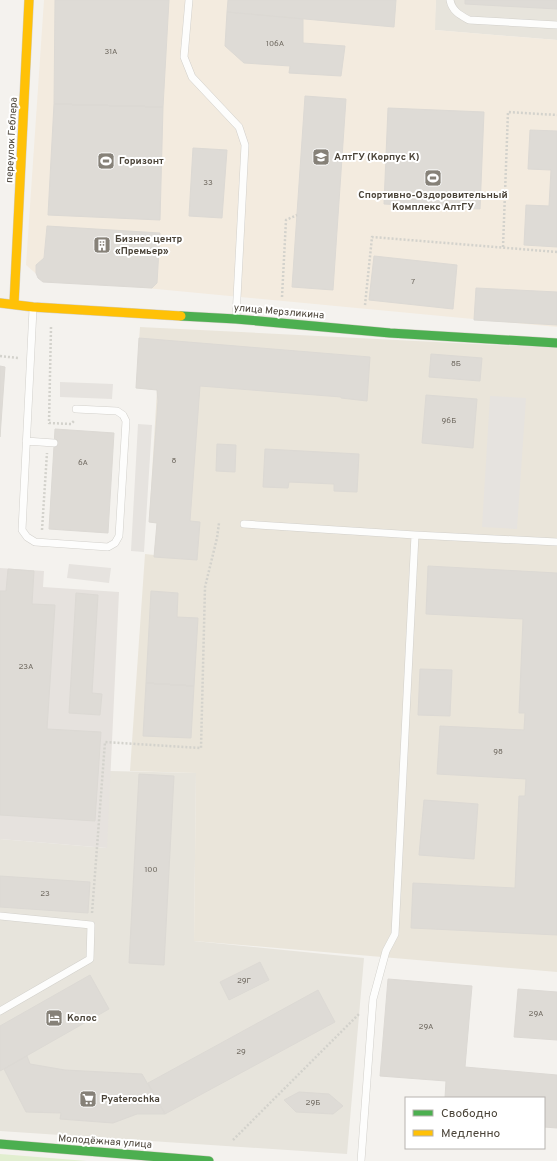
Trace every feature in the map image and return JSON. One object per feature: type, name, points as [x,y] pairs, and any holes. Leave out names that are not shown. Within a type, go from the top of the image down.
[{"type":"street","name":"переулок Геблера","points":[[14,304],[29,0]]},
{"type":"street","name":"улица Мерзликина","points":[[0,304],[236,319],[390,333],[557,343]]},
{"type":"street","name":"Молодёжная улица","points":[[0,1144],[209,1161]]},
{"type":"lane","points":[[189,0],[184,57],[192,77],[239,127],[245,145],[236,319]]},
{"type":"lane","points":[[450,0],[451,6],[458,14],[469,20],[557,25]]},
{"type":"lane","points":[[33,307],[22,530],[31,540],[41,543],[108,547],[115,543],[119,536],[126,421],[123,415],[117,411],[76,409]]},
{"type":"lane","points":[[26,441],[51,442]]},
{"type":"lane","points":[[244,524],[557,542]]},
{"type":"lane","points":[[362,1161],[373,999],[386,951],[395,934],[416,535]]},
{"type":"lane","points":[[0,916],[91,925],[90,959],[0,1011]]},
{"type":"path","points":[[503,248],[508,112],[557,115]]},
{"type":"path","points":[[282,297],[286,220],[297,215]]},
{"type":"path","points":[[365,305],[372,237],[557,252]]},
{"type":"path","points":[[41,543],[51,442],[48,423],[52,308]]},
{"type":"path","points":[[0,356],[30,359]]},
{"type":"path","points":[[48,423],[57,423]]},
{"type":"path","points":[[91,925],[105,742],[201,748],[205,587],[217,538],[219,523]]},
{"type":"path","points":[[233,1140],[373,999]]},
{"type":"shaded area","points":[[44,0],[436,0],[435,30],[557,40],[557,327],[41,278],[26,265]]},
{"type":"shaded area","points":[[436,0],[557,0],[557,40],[434,30]]},
{"type":"shaded area","points":[[140,327],[557,348],[557,972],[194,941],[196,773],[130,771],[145,554],[154,555],[157,523],[149,522],[157,390],[136,388]]},
{"type":"shaded area","points":[[60,382],[113,384],[112,399],[60,397]]},
{"type":"shaded area","points":[[490,396],[526,398],[517,529],[482,527]]},
{"type":"shaded area","points":[[138,424],[152,425],[144,552],[131,551]]},
{"type":"shaded area","points":[[69,564],[111,568],[109,583],[67,578]]},
{"type":"shaded area","points":[[0,568],[44,571],[43,587],[119,592],[107,848],[0,839]]},
{"type":"shaded area","points":[[110,771],[196,773],[194,941],[364,958],[347,1154],[0,1131],[0,839],[106,848]]},
{"type":"green space","points":[[0,1154],[87,1161],[0,1161]]},
{"type":"building","points":[[55,0],[169,0],[163,107],[54,104]]},
{"type":"building","points":[[228,0],[396,0],[394,27],[227,12]]},
{"type":"building","points":[[465,0],[557,0],[557,9],[465,4]]},
{"type":"building","points":[[227,12],[303,19],[303,43],[345,46],[341,76],[289,73],[290,66],[244,63],[225,46]]},
{"type":"building","name":"АлтГУ (Корпус К)","points":[[305,96],[346,99],[333,290],[292,287]]},
{"type":"building","name":"Горизонт","points":[[54,104],[163,107],[160,220],[48,215]]},
{"type":"building","name":"Спортивно-Оздоровительный Комплекс АлтГУ","points":[[388,108],[484,112],[480,209],[384,204]]},
{"type":"building","points":[[530,130],[557,131],[557,247],[524,245],[526,205],[549,206],[551,170],[528,169]]},
{"type":"building","points":[[193,148],[227,150],[222,218],[189,216]]},
{"type":"building","name":"Бизнес центр «Премьер»","points":[[47,226],[160,233],[157,283],[152,288],[43,282],[38,278],[36,273],[36,265],[44,258]]},
{"type":"building","points":[[374,256],[457,265],[453,309],[369,300]]},
{"type":"building","points":[[476,288],[557,292],[557,325],[474,320]]},
{"type":"building","points":[[139,338],[370,357],[367,401],[341,397],[200,386],[190,521],[200,522],[197,560],[154,557],[157,523],[149,522],[158,401],[157,390],[136,388]]},
{"type":"building","points":[[431,354],[482,358],[480,381],[429,377]]},
{"type":"building","points":[[0,366],[5,367],[0,437]]},
{"type":"building","points":[[426,395],[477,399],[473,448],[422,443]]},
{"type":"building","points":[[55,429],[114,433],[108,533],[49,529]]},
{"type":"building","points":[[217,444],[236,445],[235,472],[216,471]]},
{"type":"building","points":[[265,449],[359,454],[357,492],[334,491],[334,484],[289,482],[288,488],[263,487]]},
{"type":"building","points":[[428,566],[557,573],[557,935],[411,928],[413,883],[515,888],[519,796],[525,796],[526,779],[437,774],[440,726],[524,730],[525,713],[519,713],[523,619],[426,614]]},
{"type":"building","points":[[8,569],[34,571],[32,604],[55,605],[47,729],[101,732],[95,821],[0,815],[0,591],[6,591]]},
{"type":"building","points":[[151,591],[178,593],[177,617],[198,618],[194,686],[146,683]]},
{"type":"building","points":[[76,593],[98,595],[92,693],[102,694],[100,715],[69,713]]},
{"type":"building","points":[[420,669],[452,670],[450,716],[418,715]]},
{"type":"building","points":[[146,683],[194,686],[191,738],[143,736]]},
{"type":"building","points":[[139,774],[174,776],[164,965],[129,963]]},
{"type":"building","points":[[424,800],[478,804],[474,859],[419,855]]},
{"type":"building","points":[[0,876],[90,882],[88,913],[0,907]]},
{"type":"building","points":[[260,962],[269,980],[229,1000],[220,982]]},
{"type":"building","name":"Колос","points":[[90,975],[109,1009],[0,1071],[0,1026]]},
{"type":"building","points":[[388,979],[472,986],[465,1067],[557,1075],[557,1128],[545,1127],[545,1097],[445,1097],[446,1081],[380,1076]]},
{"type":"building","points":[[518,989],[557,992],[557,1040],[514,1037]]},
{"type":"building","points":[[318,990],[335,1022],[165,1114],[148,1083]]},
{"type":"building","name":"Pyaterochka","points":[[27,1056],[30,1064],[65,1070],[142,1074],[165,1114],[137,1114],[113,1123],[60,1119],[61,1113],[26,1112],[4,1069]]},
{"type":"building","points":[[299,1092],[329,1094],[343,1106],[333,1114],[296,1112],[284,1100]]},
{"type":"traffic: fast","points":[[181,316],[236,319],[390,333],[557,343]]},
{"type":"traffic: fast","points":[[0,1144],[209,1161]]},
{"type":"traffic: slow","points":[[14,304],[29,0]]},
{"type":"traffic: slow","points":[[0,303],[33,307],[181,316]]},
{"type":"place","name":"АлтГУ (Корпус К)","points":[[321,157]]},
{"type":"place","name":"Горизонт","points":[[106,161]]},
{"type":"place","name":"Спортивно-Оздоровительный Комплекс АлтГУ","points":[[433,178]]},
{"type":"place","name":"Бизнес центр «Премьер»","points":[[102,245]]},
{"type":"place","name":"Колос","points":[[54,1018]]},
{"type":"place","name":"Pyaterochka","points":[[88,1099]]}]
